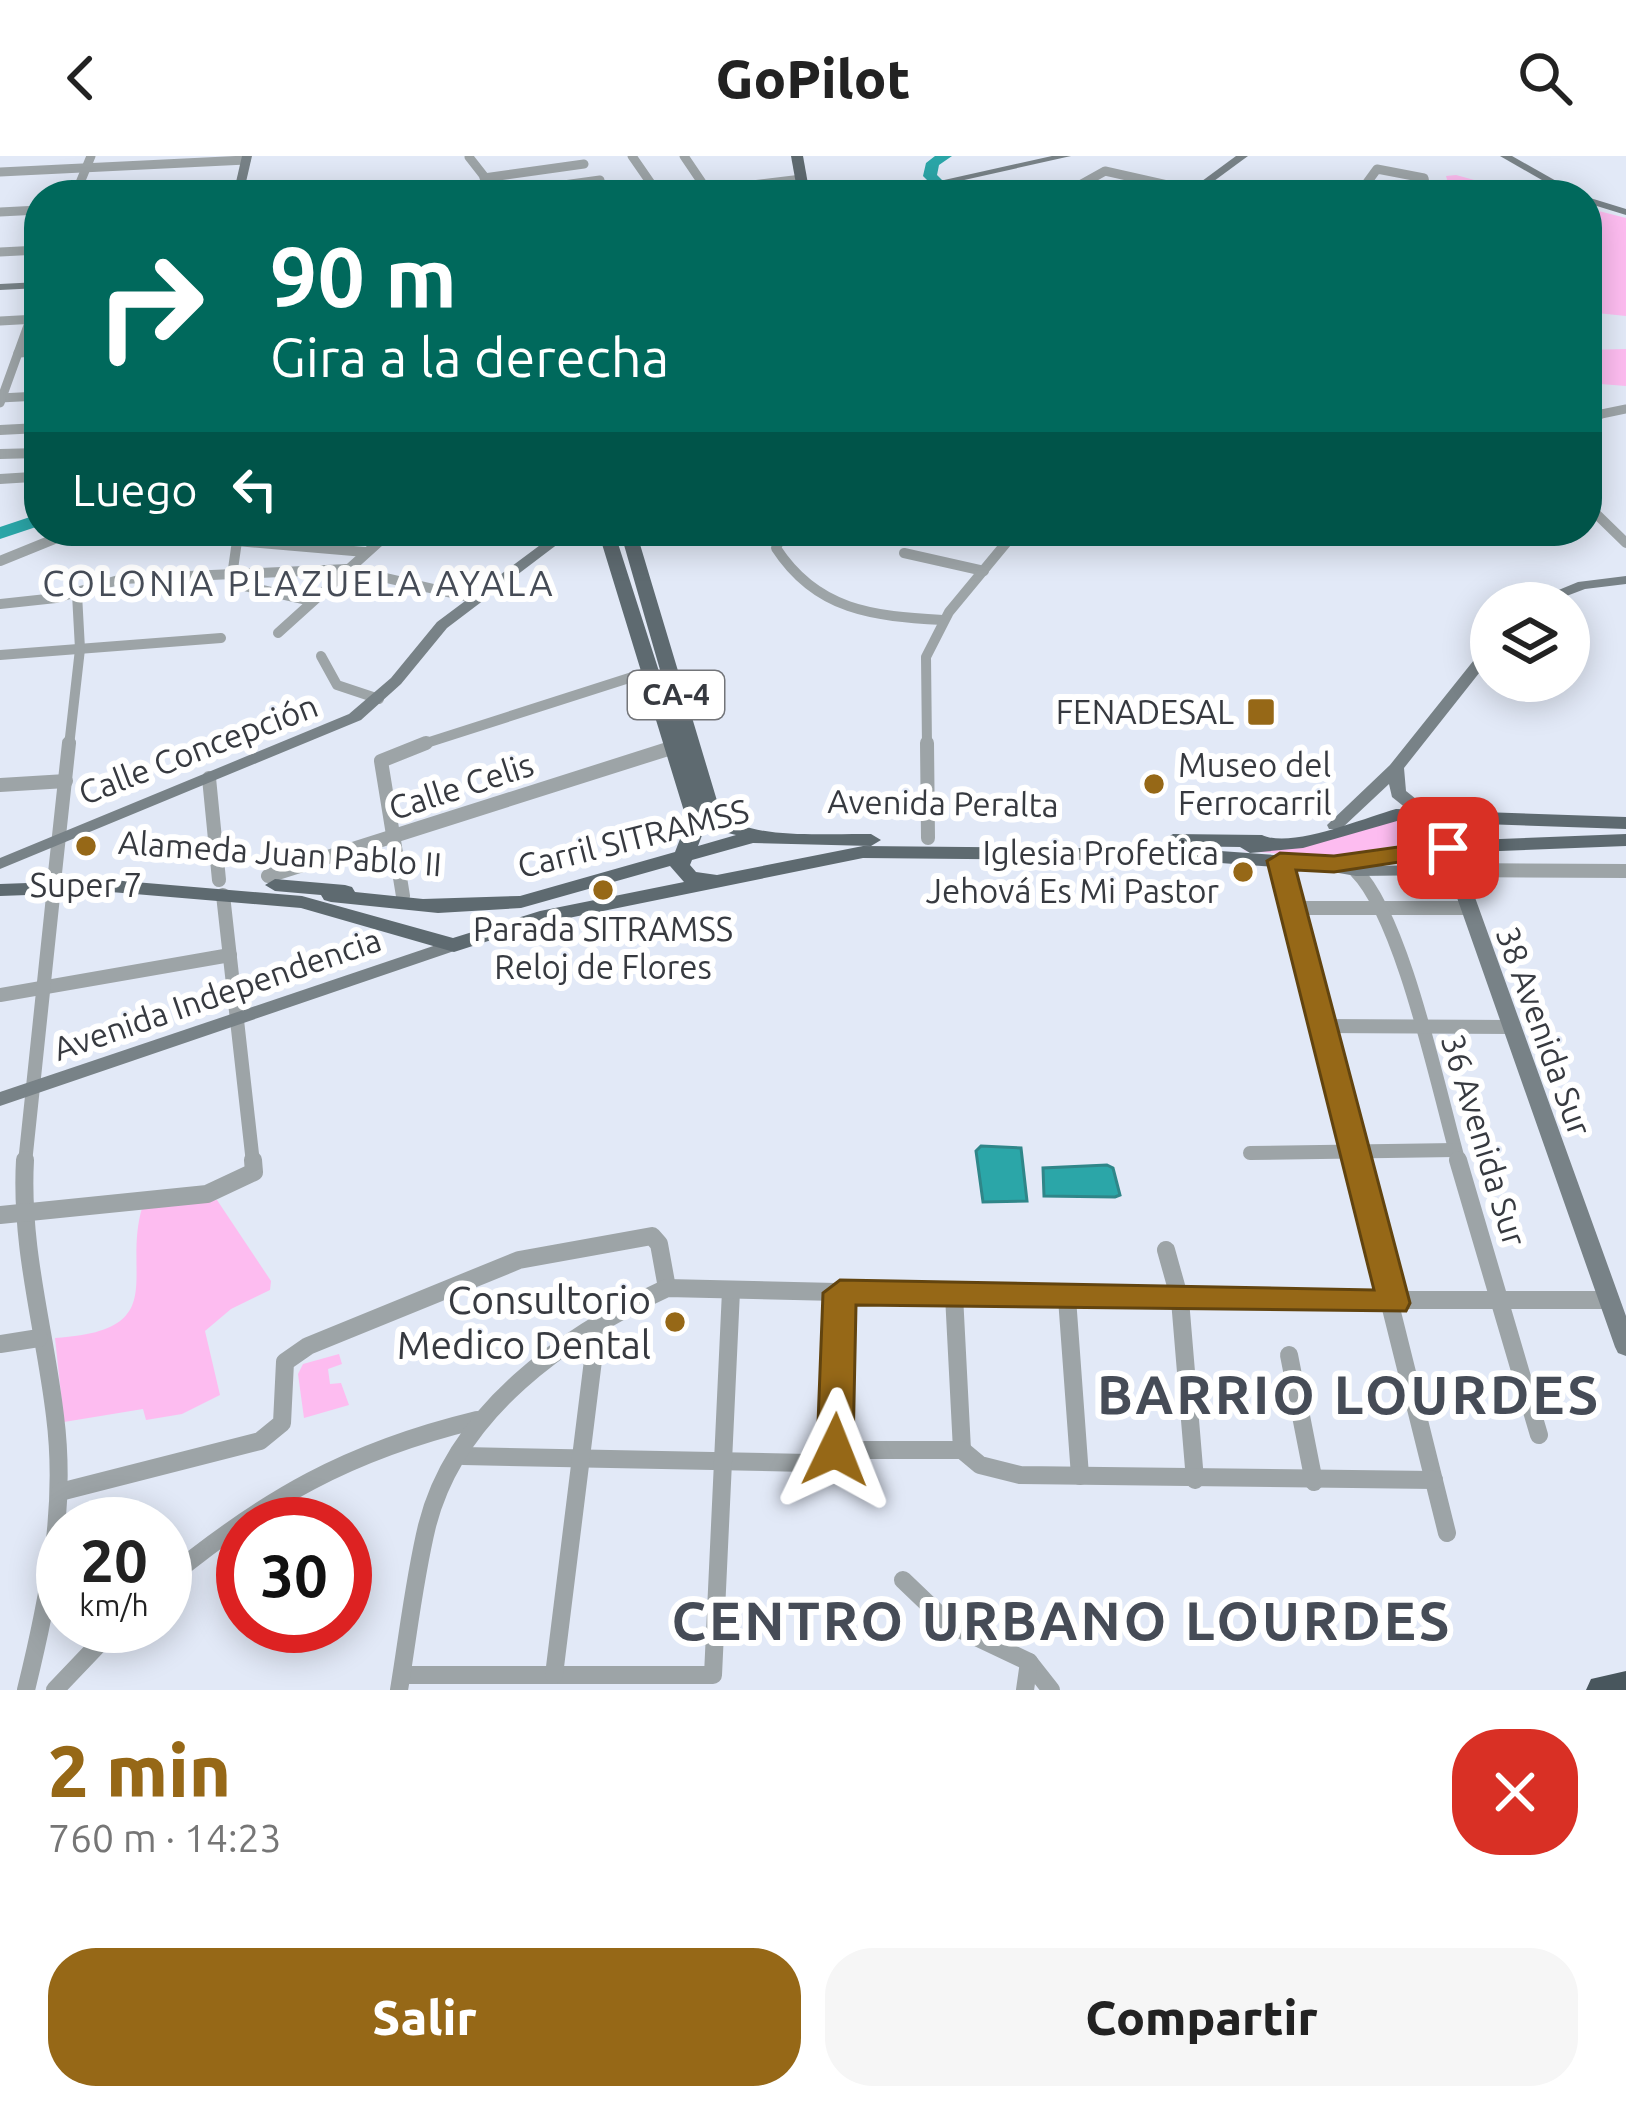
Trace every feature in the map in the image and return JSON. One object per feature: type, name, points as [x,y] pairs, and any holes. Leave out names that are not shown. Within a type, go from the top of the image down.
[{"type":"highway","points":[[1604,1690],[1626,1686]]},
{"type":"main road","points":[[793,156],[798,180]]},
{"type":"main road","points":[[955,180],[1066,156]]},
{"type":"main road","points":[[1505,156],[1548,180]]},
{"type":"main road","points":[[1209,180],[1242,157]]},
{"type":"main road","name":"Calle Concepción","points":[[0,864],[336,728],[379,699],[442,625],[473,598],[547,546]]},
{"type":"main road","name":"CA-4","points":[[611,546],[651,670],[670,748],[697,821],[695,836],[683,851]]},
{"type":"main road","name":"CA-4","points":[[632,546],[712,816],[723,826],[752,833]]},
{"type":"main road","points":[[1590,584],[1626,580]]},
{"type":"main road","points":[[1335,825],[1396,768],[1470,675]]},
{"type":"main road","points":[[1396,768],[1398,793],[1423,812],[1447,844],[1454,870]]},
{"type":"main road","name":"Avenida Peralta","points":[[442,943],[555,888],[752,833],[929,840],[1260,842],[1385,809],[1423,812]]},
{"type":"main road","name":"Carril SITRAMSS","points":[[1202,849],[1285,845],[1382,816],[1423,812],[1626,832]]},
{"type":"main road","name":"Carril SITRAMSS","points":[[425,905],[531,899],[683,851],[772,836],[1342,858],[1447,844],[1626,832]]},
{"type":"main road","name":"Carril SITRAMSS","points":[[0,883],[132,880],[507,913],[716,881],[841,850],[929,840]]},
{"type":"main road","name":"Avenida Peralta","points":[[1316,864],[1447,844]]},
{"type":"main road","name":"Avenida Peralta","points":[[442,943],[540,917],[835,856],[900,850],[1280,861],[1357,871],[1454,870]]},
{"type":"main road","points":[[683,851],[684,873],[716,881]]},
{"type":"main road","name":"38 Avenida Sur","points":[[1454,870],[1626,1347]]},
{"type":"main road","name":"Alameda Juan Pablo II","points":[[0,883],[54,880],[484,899],[555,888]]},
{"type":"main road","name":"Alameda Juan Pablo II","points":[[221,888],[343,910],[442,943]]},
{"type":"main road","name":"Avenida Independencia","points":[[0,1099],[36,1081],[442,943]]},
{"type":"main road","name":"Avenida Independencia","points":[[0,1087],[36,1081]]},
{"type":"street","points":[[81,180],[91,156]]},
{"type":"street","points":[[0,172],[246,158]]},
{"type":"street","points":[[470,158],[484,178],[584,164]]},
{"type":"street","points":[[1369,180],[1376,170],[1424,180]]},
{"type":"street","points":[[1094,180],[1113,171],[1145,180]]},
{"type":"street","points":[[594,180],[600,179]]},
{"type":"street","points":[[1,399],[24,340]]},
{"type":"street","points":[[18,353],[24,353]]},
{"type":"street","points":[[1602,520],[1626,543]]},
{"type":"street","points":[[0,561],[37,546]]},
{"type":"street","points":[[238,546],[233,584],[312,602]]},
{"type":"street","points":[[307,546],[365,552]]},
{"type":"street","points":[[278,633],[372,546]]},
{"type":"street","points":[[777,546],[791,576],[810,594],[874,615],[944,620]]},
{"type":"street","points":[[929,840],[925,662],[944,620],[1004,546]]},
{"type":"street","points":[[904,553],[984,571]]},
{"type":"street","points":[[0,604],[76,593],[122,579],[347,569],[473,598]]},
{"type":"street","points":[[26,1690],[47,1607],[60,1492],[54,1409],[39,1338],[24,1213],[80,649],[76,593]]},
{"type":"street","points":[[0,655],[221,638]]},
{"type":"street","points":[[321,656],[337,686],[379,699]]},
{"type":"street","points":[[403,896],[381,761],[651,670]]},
{"type":"street","name":"Calle Celis","points":[[268,876],[670,748]]},
{"type":"street","points":[[0,1216],[207,1194],[254,1172],[209,778]]},
{"type":"street","points":[[0,785],[66,781]]},
{"type":"street","points":[[1280,861],[1394,1303],[1447,1533]]},
{"type":"street","points":[[1454,870],[1626,872]]},
{"type":"street","name":"36 Avenida Sur","points":[[1357,871],[1380,908],[1539,1435]]},
{"type":"street","points":[[1292,908],[1468,908]]},
{"type":"street","points":[[0,994],[230,955]]},
{"type":"street","points":[[1321,1026],[1511,1027]]},
{"type":"street","points":[[1250,1153],[1455,1150]]},
{"type":"street","points":[[60,1492],[260,1441],[282,1423],[285,1362],[308,1346],[518,1260],[652,1236],[659,1244],[667,1288]]},
{"type":"street","points":[[1166,1250],[1180,1300],[1195,1480]]},
{"type":"street","points":[[192,1558],[316,1469],[376,1444],[477,1420],[598,1319],[667,1288],[1394,1303],[1609,1300]]},
{"type":"street","points":[[477,1420],[428,1522],[401,1682],[713,1675],[731,1291]]},
{"type":"street","points":[[835,1450],[840,1293]]},
{"type":"street","points":[[955,1295],[962,1450]]},
{"type":"street","points":[[1066,1298],[1080,1475]]},
{"type":"street","points":[[554,1675],[598,1319]]},
{"type":"street","points":[[0,1344],[39,1338]]},
{"type":"street","points":[[1289,1355],[1314,1481]]},
{"type":"street","points":[[463,1456],[808,1463],[835,1450],[962,1450],[980,1466],[1014,1474],[1434,1480]]},
{"type":"street","points":[[903,1580],[949,1624],[1029,1662],[1051,1690]]},
{"type":"street","points":[[55,1690],[90,1653]]},
{"type":"street","points":[[1025,1690],[1029,1662]]},
{"type":"shaded area","points":[[1602,212],[1626,218],[1626,316],[1602,314]]},
{"type":"shaded area","points":[[1626,349],[1626,386],[1602,384],[1602,350]]},
{"type":"shaded area","points":[[1412,818],[1431,825],[1435,839],[1327,857],[1242,851],[1285,845]]},
{"type":"shaded area","points":[[217,1200],[271,1281],[270,1290],[231,1309],[205,1331],[220,1395],[182,1414],[146,1420],[143,1409],[64,1422],[55,1338],[92,1333],[129,1312],[135,1296],[142,1208]]},
{"type":"shaded area","points":[[339,1354],[342,1364],[328,1369],[330,1384],[341,1383],[349,1405],[304,1418],[298,1374],[303,1364]]},
{"type":"water","points":[[981,1146],[1021,1148],[1027,1201],[983,1202],[976,1151]]},
{"type":"water","points":[[1043,1168],[1113,1168],[1120,1195],[1044,1196]]},
{"type":"waterway","points":[[934,180],[930,176],[933,163],[945,156]]},
{"type":"waterway","points":[[0,533],[24,525]]},
{"type":"place","name":"FENADESAL","points":[[1261,712]]},
{"type":"place","name":"Museo del Ferrocarril","points":[[1154,784]]},
{"type":"place","name":"Super 7","points":[[86,846]]},
{"type":"place","name":"Iglesia Profetica Jehová Es Mi Pastor","points":[[1243,872]]},
{"type":"place","name":"Parada SITRAMSS Reloj de Flores","points":[[603,890]]},
{"type":"place","name":"Consultorio Medico Dental","points":[[675,1322]]},
{"type":"district","name":"COLONIA PLAZUELA AYALA","points":[[299,583]]},
{"type":"district","name":"BARRIO LOURDES","points":[[1349,1395]]},
{"type":"district","name":"CENTRO URBANO LOURDES","points":[[1062,1621]]},
{"type":"route","points":[[835,1450],[840,1293],[1394,1303],[1280,861],[1334,864],[1448,848]]}]
